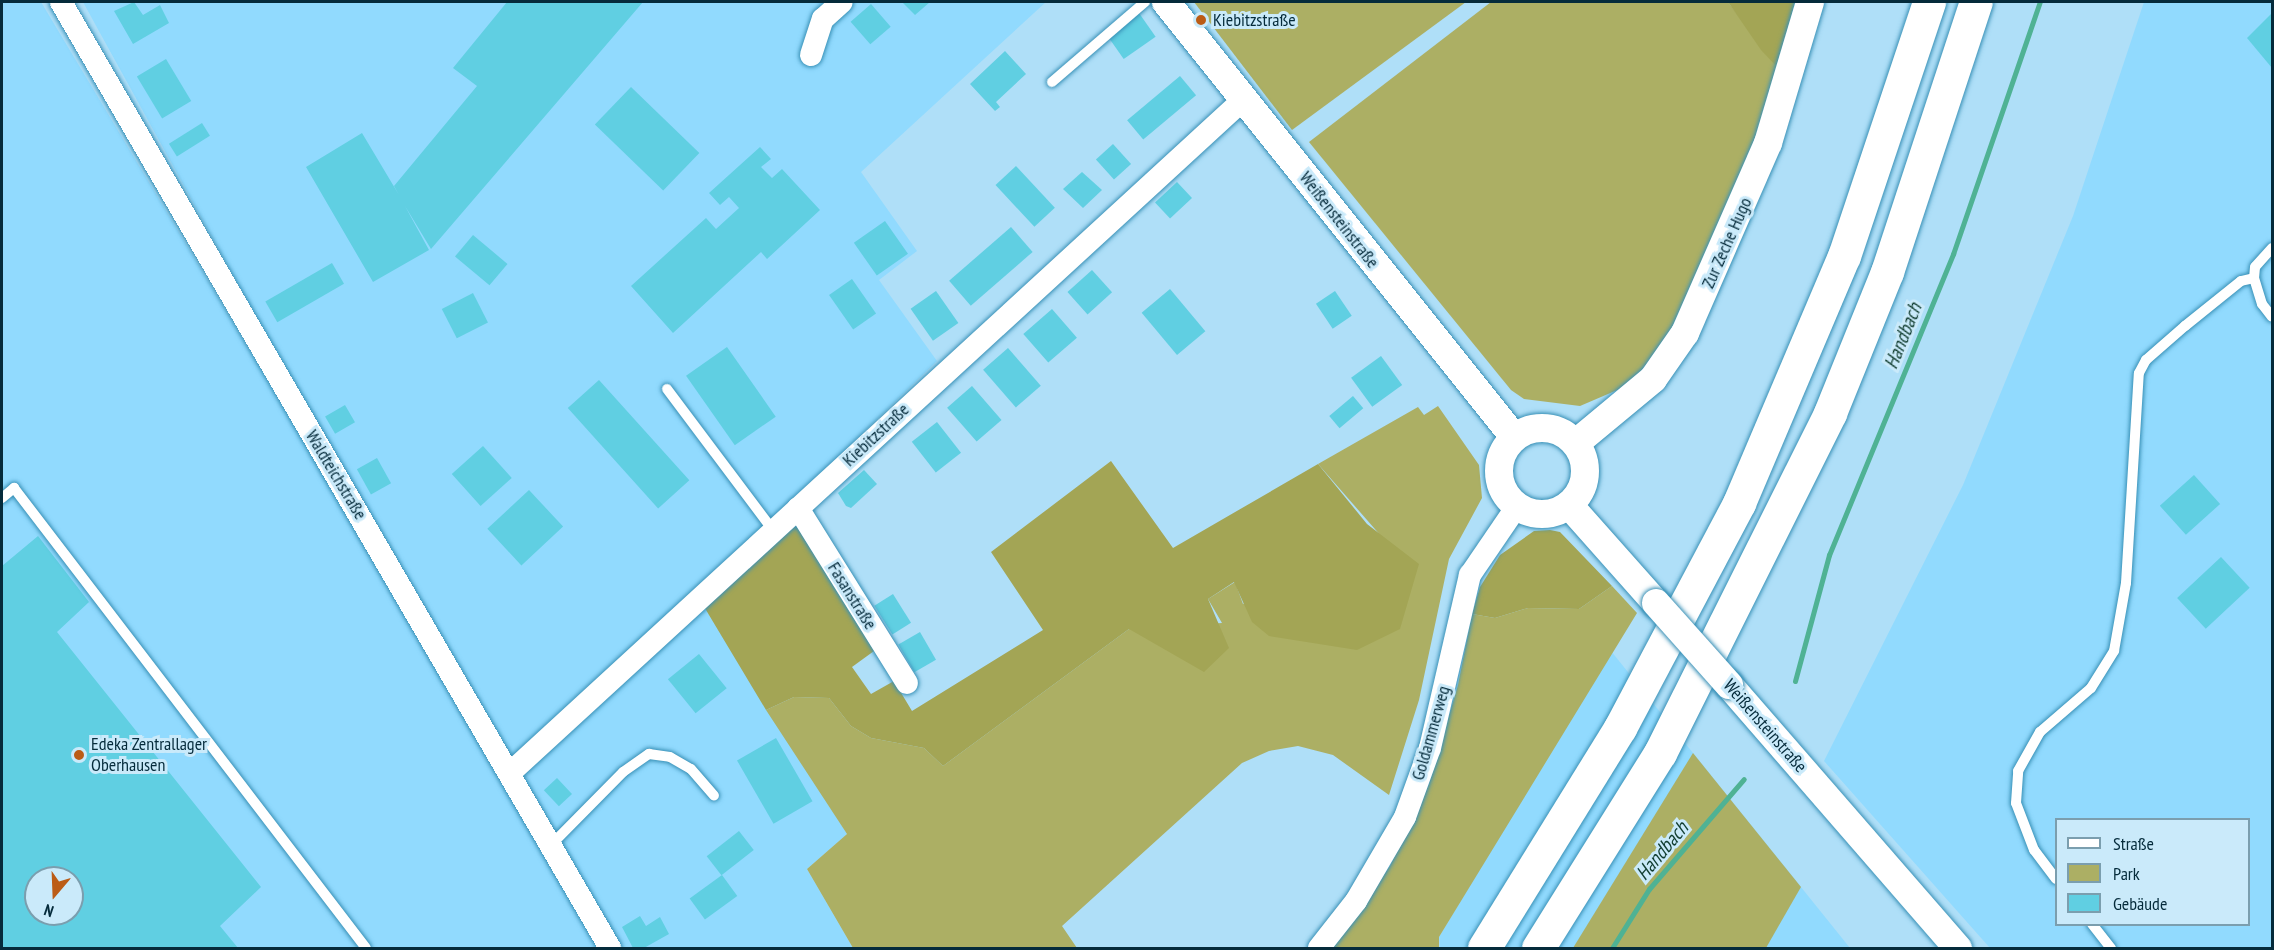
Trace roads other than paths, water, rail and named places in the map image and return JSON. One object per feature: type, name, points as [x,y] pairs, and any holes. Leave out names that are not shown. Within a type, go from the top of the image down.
[{"type":"highway","points":[[1484,948],[1620,728],[1739,503],[1844,256],[1929,2]]},
{"type":"highway","points":[[1538,948],[1660,753],[1830,413],[1887,272],[1976,2]]},
{"type":"street","name":"Waldteichstraße","points":[[61,2],[610,948]]},
{"type":"street","points":[[811,55],[823,19],[842,2]]},
{"type":"street","name":"Weißensteinstraße","points":[[1166,2],[1514,437]]},
{"type":"street","name":"Zur Zeche Hugo","points":[[1576,443],[1653,379],[1685,333],[1768,143],[1810,2]]},
{"type":"street","name":"Kiebitzstraße","points":[[510,773],[772,529],[798,508],[1244,99]]},
{"type":"street","points":[[1553,428],[1576,443],[1583,455],[1584,482],[1569,505],[1543,514],[1516,506],[1501,485],[1498,472],[1500,459],[1514,437],[1526,430],[1553,428]]},
{"type":"street","name":"Weißensteinstraße","points":[[1569,505],[1958,948]]},
{"type":"street","name":"Goldammerweg","points":[[1319,948],[1356,901],[1404,817],[1430,748],[1470,574],[1516,506]]},
{"type":"street","name":"Fasanstraße","points":[[798,508],[907,684]]},
{"type":"lane","points":[[1052,82],[1145,2]]},
{"type":"lane","points":[[2272,248],[2255,267],[2254,278],[2262,304],[2272,317]]},
{"type":"lane","points":[[2055,878],[2034,850],[2016,804],[2018,771],[2040,732],[2091,687],[2114,651],[2126,583],[2139,373],[2146,360],[2185,326],[2241,281],[2254,278]]},
{"type":"lane","points":[[667,389],[772,529]]},
{"type":"lane","points":[[2,498],[14,488],[366,948]]},
{"type":"lane","points":[[551,845],[623,772],[649,754],[670,757],[691,769],[714,795]]},
{"type":"lane","points":[[2094,926],[2111,948]]},
{"type":"waterway","name":"Handbach","points":[[1795,681],[1829,555],[1953,254],[2040,2]]},
{"type":"waterway","name":"Handbach","points":[[1612,948],[1649,889],[1744,779]]},
{"type":"place","name":"Kiebitzstraße","points":[[1201,20]]},
{"type":"place","name":"Edeka Zentrallager Oberhausen","points":[[79,755]]}]
